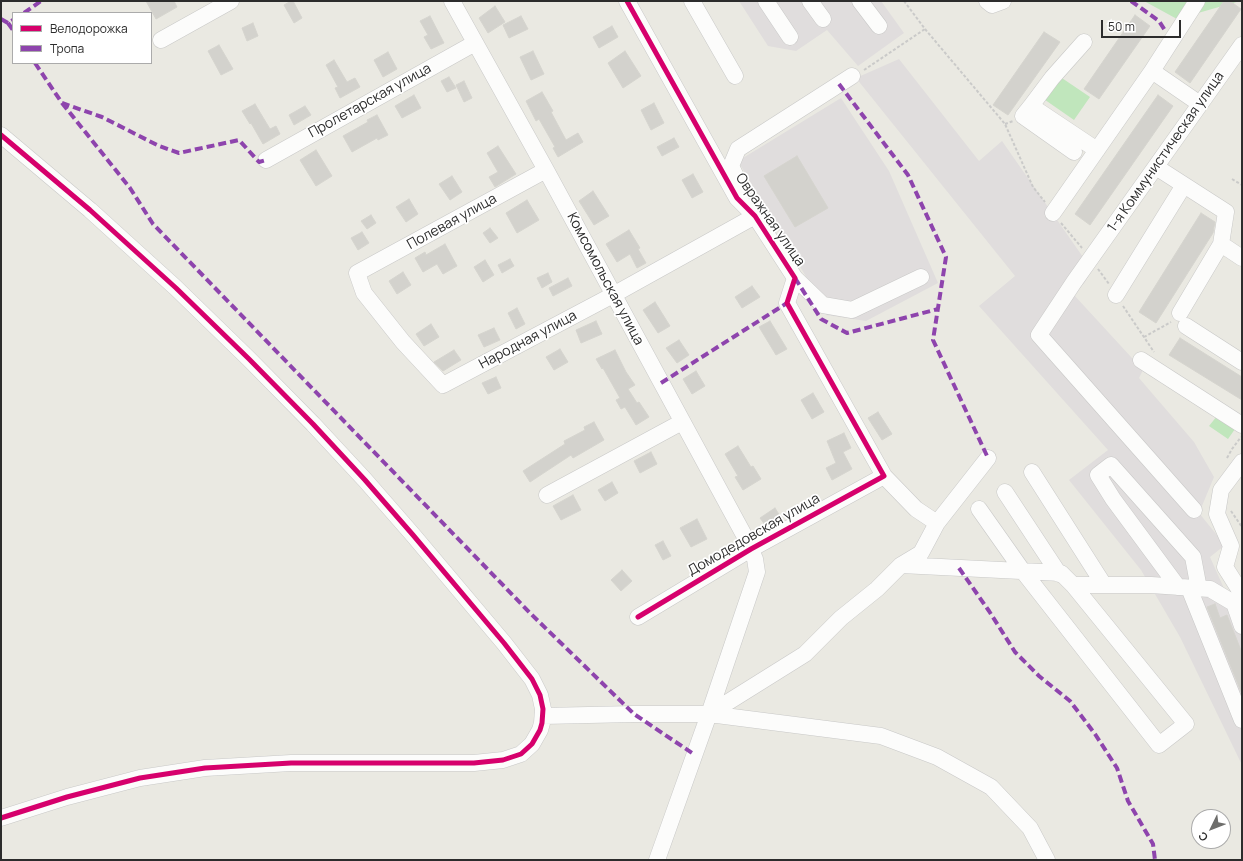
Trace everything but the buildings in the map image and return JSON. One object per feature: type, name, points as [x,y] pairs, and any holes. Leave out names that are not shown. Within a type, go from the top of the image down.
[{"type":"street","points":[[161,40],[231,1]]},
{"type":"street","name":"Комсомольская улица","points":[[452,1],[546,170],[753,554]]},
{"type":"street","name":"Овражная улица","points":[[627,1],[737,198],[755,216],[795,278],[787,303],[884,476],[916,509],[937,523]]},
{"type":"street","points":[[692,1],[735,76]]},
{"type":"street","points":[[766,1],[790,37]]},
{"type":"street","points":[[810,1],[823,19]]},
{"type":"street","points":[[860,1],[879,26]]},
{"type":"street","points":[[987,1],[992,5],[1003,1]]},
{"type":"street","points":[[1053,213],[1152,71],[1197,1]]},
{"type":"street","points":[[1074,152],[1023,116],[1052,78],[1084,42]]},
{"type":"street","name":"Пролетарская улица","points":[[266,160],[475,43]]},
{"type":"street","name":"1-я Коммунистическая улица","points":[[1194,510],[1039,335],[1242,45]]},
{"type":"street","points":[[1152,71],[1200,104]]},
{"type":"street","points":[[755,216],[731,166],[738,149],[852,76]]},
{"type":"street","points":[[1031,106],[1097,150]]},
{"type":"street","points":[[1,135],[90,210],[176,288],[313,424],[413,535],[523,667],[532,679],[540,695],[543,709],[540,730],[532,744],[521,754],[504,760],[474,763],[291,763],[204,768],[132,780],[67,797],[1,818]]},
{"type":"street","points":[[1156,167],[1226,212],[1221,244],[1180,320],[1242,362]]},
{"type":"street","name":"Полевая улица","points":[[443,385],[403,342],[364,293],[357,273],[546,170]]},
{"type":"street","points":[[1116,295],[1184,185]]},
{"type":"street","name":"Народная улица","points":[[443,385],[613,295],[755,216]]},
{"type":"street","points":[[1221,244],[1242,258]]},
{"type":"street","points":[[795,278],[823,305],[852,310],[921,277]]},
{"type":"street","points":[[1147,355],[1242,425]]},
{"type":"street","points":[[548,495],[682,422]]},
{"type":"street","points":[[709,714],[804,654],[841,618],[877,589],[902,565],[921,553],[937,523],[988,458]]},
{"type":"street","points":[[1242,462],[1220,490],[1217,514],[1231,546],[1225,567],[1239,601],[1242,626]]},
{"type":"street","points":[[1189,588],[1193,556],[1111,465],[1098,475],[1113,499],[1189,588],[1242,720]]},
{"type":"street","points":[[1032,472],[1104,585]]},
{"type":"street","name":"Домодедовская улица","points":[[638,617],[753,554],[884,476]]},
{"type":"street","points":[[1005,492],[1059,574]]},
{"type":"street","points":[[902,565],[1022,570],[1061,574],[1073,585],[1186,724],[1159,745],[1022,570],[979,509]]},
{"type":"street","points":[[657,860],[709,714],[757,572],[753,554]]},
{"type":"street","points":[[1073,585],[1151,585],[1210,589],[1239,601]]},
{"type":"street","points":[[543,716],[709,714],[882,736],[937,757],[991,787],[1030,828],[1047,860]]},
{"type":"path","points":[[904,1],[925,29],[1004,124],[1033,187],[1091,259]]},
{"type":"path","points":[[852,76],[855,76],[925,29]]},
{"type":"path","points":[[1232,179],[1242,185]]},
{"type":"path","points":[[1144,337],[1180,320]]},
{"type":"path","points":[[1147,342],[1147,355]]},
{"type":"path","points":[[1230,510],[1242,527]]},
{"type":"shaded area","points":[[739,1],[881,1],[904,33],[858,66],[827,30],[796,51],[768,46]]},
{"type":"shaded area","points":[[899,59],[979,161],[1002,141],[1092,270],[1085,282],[1074,295],[1143,370],[1139,378],[1194,442],[1214,477],[1199,513],[1225,545],[1210,557],[1242,629],[1242,765],[1180,637],[1141,570],[1069,480],[1108,450],[979,306],[1015,276],[856,78]]},
{"type":"shaded area","points":[[841,98],[889,171],[938,283],[866,321],[826,315],[831,302],[815,292],[738,161]]},
{"type":"green space","points":[[1144,1],[1240,1],[1177,19]]},
{"type":"green space","points":[[1053,72],[1090,97],[1074,120],[1038,95]]},
{"type":"green space","points":[[1217,416],[1235,429],[1228,439],[1209,426]]},
{"type":"marked path","points":[[25,12],[41,1]]},
{"type":"marked path","points":[[1131,1],[1159,21],[1166,32]]},
{"type":"marked path","points":[[1,19],[8,23],[12,21]]},
{"type":"marked path","points":[[8,23],[12,29]]},
{"type":"marked path","points":[[36,64],[62,103],[102,117],[159,146],[179,153],[239,140],[259,162],[266,160]]},
{"type":"marked path","points":[[839,84],[908,175],[946,257],[933,340],[988,458]]},
{"type":"marked path","points":[[62,103],[130,188],[153,224],[530,613],[634,714],[695,755]]},
{"type":"marked path","points":[[795,278],[821,319],[847,333],[938,309]]},
{"type":"marked path","points":[[661,383],[787,303]]},
{"type":"marked path","points":[[959,568],[1015,652],[1039,676],[1070,701],[1095,734],[1117,768],[1128,801],[1153,844],[1155,860]]},
{"type":"cycle path","points":[[627,1],[737,198],[755,216],[795,278],[787,303],[884,476],[751,549],[638,617]]},
{"type":"cycle path","points":[[1,135],[90,210],[176,288],[313,424],[413,535],[504,643],[532,679],[540,695],[543,709],[540,730],[532,744],[521,754],[503,760],[474,763],[291,763],[205,768],[140,778],[67,797],[1,818]]}]
